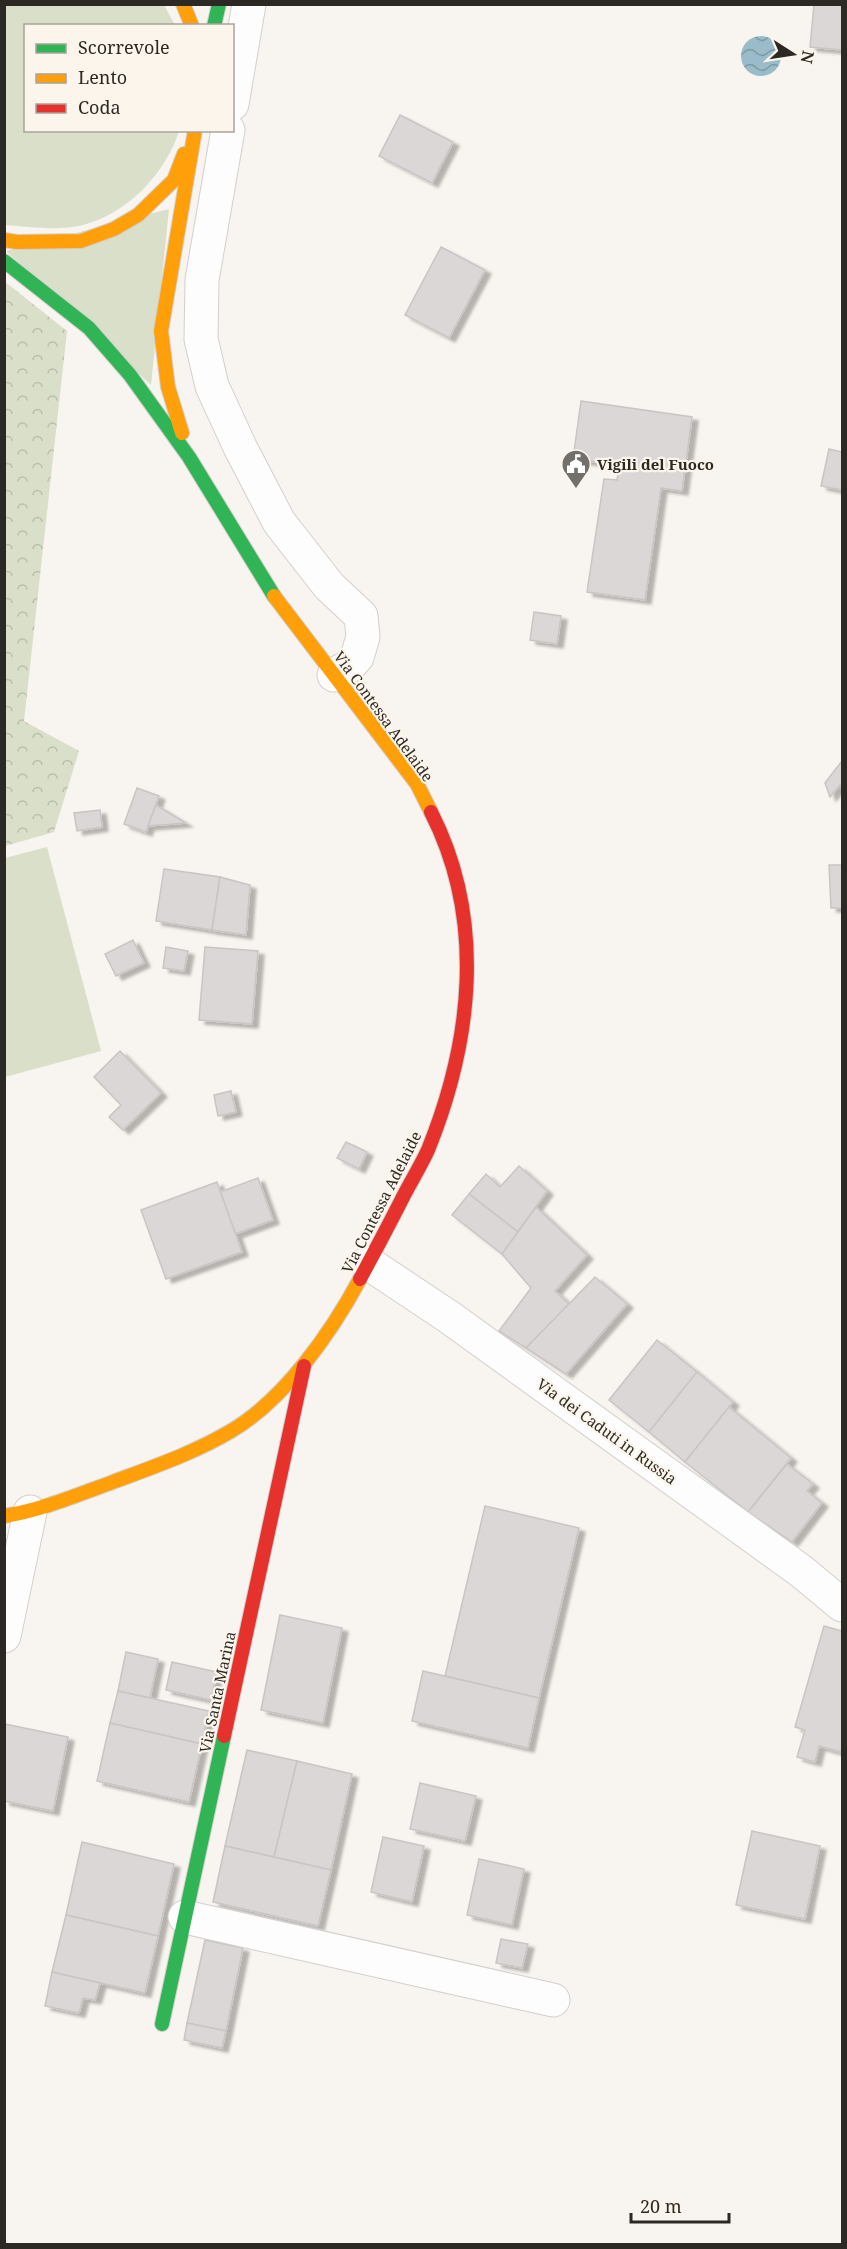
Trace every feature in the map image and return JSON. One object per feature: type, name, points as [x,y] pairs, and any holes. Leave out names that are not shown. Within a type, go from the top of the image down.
[{"type":"street","points":[[183,4],[191,24]]},
{"type":"street","points":[[214,24],[219,4]]},
{"type":"street","points":[[234,92],[249,4]]},
{"type":"street","points":[[4,240],[17,242],[81,241],[114,229],[138,215],[174,180],[194,132]]},
{"type":"street","points":[[189,457],[168,387],[161,331],[195,132]]},
{"type":"street","points":[[228,132],[202,280],[201,339],[212,386],[240,447],[279,522],[329,586],[361,616],[363,637],[357,657],[334,675]]},
{"type":"street","points":[[4,261],[89,328],[130,375],[189,457]]},
{"type":"street","name":"Via Contessa Adelaide","points":[[17,1514],[168,1461],[231,1431],[260,1410],[304,1366],[355,1288],[427,1152],[459,1054],[467,963],[465,916],[457,877],[441,831],[417,784],[265,584],[189,457]]},
{"type":"street","name":"Via dei Caduti in Russia","points":[[368,1263],[459,1323],[801,1571],[843,1605]]},
{"type":"street","name":"Via Santa Marina","points":[[162,2024],[304,1366]]},
{"type":"street","points":[[4,1636],[17,1514]]},
{"type":"street","points":[[185,1917],[553,2000]]},
{"type":"green space","points":[[5,5],[164,5],[174,24],[24,24],[24,132],[179,132],[165,162],[155,176],[143,190],[115,212],[99,220],[64,228],[5,225]]},
{"type":"green space","points":[[169,209],[151,385],[6,251]]},
{"type":"green space","points":[[4,281],[67,331],[24,721],[79,751],[54,832],[5,846]]},
{"type":"green space","points":[[47,847],[101,1051],[5,1077],[5,858]]},
{"type":"water","points":[[761,36],[769,37],[775,42],[780,48],[780,64],[775,70],[769,75],[761,76],[753,75],[747,70],[742,64],[741,56],[742,48],[747,42],[753,37]]},
{"type":"building","points":[[814,4],[842,4],[842,50],[810,47]]},
{"type":"building","points":[[400,115],[453,142],[432,183],[379,156]]},
{"type":"building","points":[[441,247],[485,270],[449,338],[405,315]]},
{"type":"building","points":[[581,401],[692,417],[682,491],[661,488],[645,600],[587,592],[604,479],[617,480],[619,465],[573,459]]},
{"type":"building","points":[[829,449],[842,452],[842,490],[821,486]]},
{"type":"building","points":[[534,612],[561,616],[557,644],[530,640]]},
{"type":"building","points":[[842,761],[842,788],[840,785],[830,797],[825,783]]},
{"type":"building","points":[[137,788],[159,796],[146,832],[124,824]]},
{"type":"building","points":[[156,805],[186,823],[148,826]]},
{"type":"building","points":[[100,810],[102,827],[77,831],[74,813]]},
{"type":"building","points":[[829,865],[842,865],[842,908],[831,908]]},
{"type":"building","points":[[164,869],[220,877],[212,930],[156,921]]},
{"type":"building","points":[[220,877],[250,885],[246,935],[212,930]]},
{"type":"building","points":[[133,940],[144,963],[116,976],[105,954]]},
{"type":"building","points":[[166,947],[188,951],[184,971],[163,968]]},
{"type":"building","points":[[205,947],[258,951],[252,1024],[199,1020]]},
{"type":"building","points":[[120,1051],[161,1093],[123,1130],[109,1117],[121,1105],[94,1077]]},
{"type":"building","points":[[231,1091],[236,1112],[218,1116],[214,1095]]},
{"type":"building","points":[[346,1142],[367,1152],[359,1169],[337,1158]]},
{"type":"building","points":[[519,1166],[547,1191],[518,1232],[469,1194],[486,1174],[500,1187]]},
{"type":"building","points":[[258,1178],[273,1220],[235,1234],[220,1192]]},
{"type":"building","points":[[217,1182],[242,1252],[166,1279],[141,1210]]},
{"type":"building","points":[[469,1194],[518,1232],[502,1254],[452,1215]]},
{"type":"building","points":[[536,1207],[587,1255],[555,1291],[569,1304],[526,1348],[499,1331],[531,1288],[502,1254]]},
{"type":"building","points":[[595,1277],[627,1304],[566,1374],[526,1348]]},
{"type":"building","points":[[657,1340],[697,1372],[649,1432],[609,1400]]},
{"type":"building","points":[[697,1372],[733,1402],[685,1462],[649,1432]]},
{"type":"building","points":[[729,1407],[791,1458],[748,1512],[685,1462]]},
{"type":"building","points":[[787,1464],[813,1484],[807,1491],[822,1503],[792,1542],[748,1512]]},
{"type":"building","points":[[485,1506],[579,1528],[539,1698],[445,1676]]},
{"type":"building","points":[[280,1615],[342,1628],[323,1723],[261,1710]]},
{"type":"building","points":[[824,1626],[842,1631],[842,1746],[841,1752],[819,1746],[815,1762],[797,1757],[805,1730],[795,1727]]},
{"type":"building","points":[[126,1652],[158,1659],[150,1698],[118,1691]]},
{"type":"building","points":[[172,1662],[217,1672],[211,1700],[166,1690]]},
{"type":"building","points":[[423,1671],[539,1698],[528,1748],[412,1721]]},
{"type":"building","points":[[118,1691],[209,1711],[202,1744],[110,1723]]},
{"type":"building","points":[[110,1723],[202,1744],[189,1802],[97,1781]]},
{"type":"building","points":[[5,1724],[68,1737],[53,1811],[4,1801]]},
{"type":"building","points":[[247,1750],[297,1761],[274,1857],[225,1846]]},
{"type":"building","points":[[297,1761],[352,1774],[331,1870],[274,1857]]},
{"type":"building","points":[[420,1783],[476,1796],[465,1841],[410,1829]]},
{"type":"building","points":[[752,1831],[820,1846],[805,1919],[736,1905]]},
{"type":"building","points":[[383,1837],[424,1846],[412,1902],[371,1892]]},
{"type":"building","points":[[82,1842],[174,1864],[158,1936],[66,1915]]},
{"type":"building","points":[[225,1846],[331,1870],[318,1926],[213,1902]]},
{"type":"building","points":[[479,1859],[524,1869],[512,1925],[467,1915]]},
{"type":"building","points":[[66,1915],[158,1936],[145,1993],[52,1972]]},
{"type":"building","points":[[501,1939],[528,1944],[522,1968],[496,1963]]},
{"type":"building","points":[[205,1940],[243,1948],[226,2031],[187,2023]]},
{"type":"building","points":[[52,1972],[100,1983],[95,2000],[83,1998],[79,2013],[45,2006]]},
{"type":"building","points":[[187,2023],[226,2031],[222,2048],[184,2040]]},
{"type":"traffic: fast","points":[[214,24],[219,4]]},
{"type":"traffic: fast","points":[[4,261],[89,328],[130,375],[189,457],[274,596]]},
{"type":"traffic: fast","points":[[162,2024],[224,1736]]},
{"type":"traffic: slow","points":[[183,4],[191,24]]},
{"type":"traffic: slow","points":[[182,433],[168,387],[161,331],[195,132]]},
{"type":"traffic: slow","points":[[4,240],[17,242],[81,241],[114,229],[138,215],[174,180],[184,154]]},
{"type":"traffic: slow","points":[[274,596],[417,784],[431,812]]},
{"type":"traffic: slow","points":[[4,1516],[46,1506],[143,1471],[217,1439],[251,1418],[287,1384],[304,1364],[335,1321],[360,1279]]},
{"type":"traffic: jam","points":[[360,1279],[428,1150],[455,1066],[463,1024],[467,981],[466,938],[460,895],[448,853],[431,812]]},
{"type":"traffic: jam","points":[[224,1736],[304,1366]]},
{"type":"place","name":"Vigili del Fuoco","points":[[576,490]]}]
